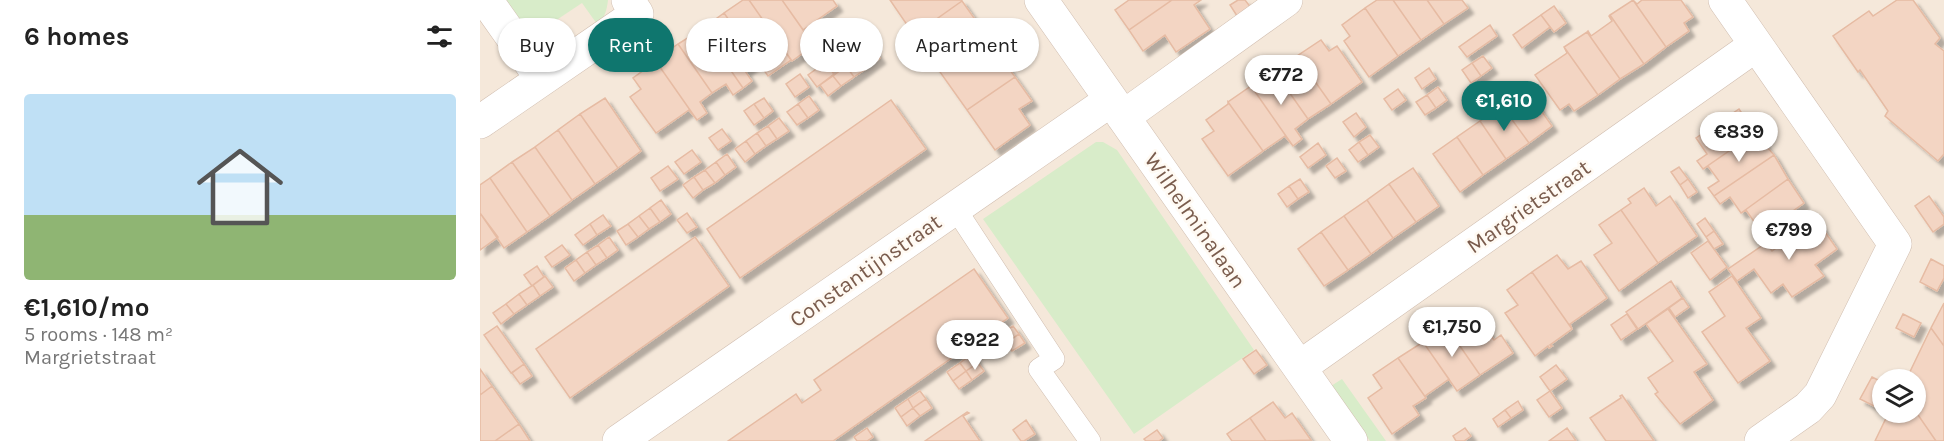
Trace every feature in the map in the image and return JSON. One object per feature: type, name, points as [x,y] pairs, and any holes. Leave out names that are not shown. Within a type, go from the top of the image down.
[{"type":"street","points":[[486,0],[542,79]]},
{"type":"street","points":[[480,122],[636,14],[628,0]]},
{"type":"street","name":"Wilhelminalaan","points":[[1041,0],[1351,441]]},
{"type":"street","name":"Constantijnstraat","points":[[619,441],[955,208],[1286,0]]},
{"type":"street","points":[[1725,0],[1895,244],[1820,395],[1808,408],[1761,441]]},
{"type":"street","name":"Margrietstraat","points":[[1300,367],[1756,45]]},
{"type":"lane","points":[[955,208],[1054,359],[1039,369],[1090,441]]},
{"type":"shaded area","points":[[480,0],[1944,0],[1944,441],[480,441]]},
{"type":"green space","points":[[503,0],[608,0],[603,18],[593,18],[582,3],[560,18],[516,18]]},
{"type":"green space","points":[[1096,142],[1103,142],[1117,150],[1254,350],[1134,434],[983,219]]},
{"type":"green space","points":[[1342,379],[1386,441],[1370,441],[1331,386]]},
{"type":"building","points":[[743,0],[749,0],[762,18],[727,18],[724,13]]},
{"type":"building","points":[[749,0],[782,0],[800,25],[800,55],[792,61],[788,55],[788,18],[762,18]]},
{"type":"building","points":[[782,0],[833,0],[837,6],[820,18],[800,18],[800,26]]},
{"type":"building","points":[[890,0],[962,1],[938,18],[902,18]]},
{"type":"building","points":[[1129,0],[1172,0],[1129,30],[1115,10]]},
{"type":"building","points":[[1172,0],[1201,0],[1194,5],[1210,29],[1176,52],[1165,35],[1143,51],[1129,30]]},
{"type":"building","points":[[1238,0],[1245,0],[1252,9],[1239,19],[1230,5]]},
{"type":"building","points":[[1377,0],[1393,0],[1421,40],[1398,56],[1365,8]]},
{"type":"building","points":[[1393,0],[1427,0],[1444,24],[1421,40]]},
{"type":"building","points":[[1427,0],[1462,0],[1468,8],[1444,24]]},
{"type":"building","points":[[1633,0],[1666,47],[1644,64],[1610,15]]},
{"type":"building","points":[[1633,0],[1637,4],[1642,0],[1681,0],[1693,17],[1684,23],[1689,31],[1666,47]]},
{"type":"building","points":[[1897,0],[1913,0],[1940,38],[1935,44],[1944,51],[1944,154],[1938,161],[1885,116],[1888,111],[1833,36],[1869,11],[1873,16]]},
{"type":"building","points":[[962,1],[974,18],[938,18]]},
{"type":"building","points":[[1554,6],[1566,23],[1554,32],[1541,15]]},
{"type":"building","points":[[1365,8],[1398,56],[1369,77],[1344,41],[1350,36],[1342,25]]},
{"type":"building","points":[[724,13],[728,18],[717,18]]},
{"type":"building","points":[[1541,15],[1550,27],[1522,48],[1513,35]]},
{"type":"building","points":[[1610,15],[1644,64],[1620,79],[1587,32],[1591,36],[1612,21]]},
{"type":"building","points":[[1490,25],[1497,36],[1467,57],[1459,47]]},
{"type":"building","points":[[1587,32],[1620,79],[1598,95],[1564,47]]},
{"type":"building","points":[[686,39],[686,56],[678,44]]},
{"type":"building","points":[[1321,40],[1329,51],[1337,46],[1362,82],[1331,104],[1297,56]]},
{"type":"building","points":[[678,44],[686,56],[686,72],[697,72],[712,93],[700,102],[707,113],[697,120],[663,72],[674,72],[674,47]]},
{"type":"building","points":[[1564,47],[1598,95],[1574,111],[1569,104],[1560,110],[1535,75],[1567,53]]},
{"type":"building","points":[[1297,56],[1331,104],[1308,119],[1275,72]]},
{"type":"building","points":[[1483,56],[1492,68],[1481,76],[1472,63]]},
{"type":"building","points":[[1472,63],[1481,76],[1471,83],[1462,70]]},
{"type":"building","points":[[1429,68],[1436,79],[1422,89],[1415,78]]},
{"type":"building","points":[[641,72],[663,72],[697,120],[689,110],[656,133],[630,97],[641,89],[633,78]]},
{"type":"building","points":[[697,72],[732,72],[743,88],[733,95],[726,84],[712,93]]},
{"type":"building","points":[[732,72],[746,72],[752,81],[743,88]]},
{"type":"building","points":[[812,72],[833,72],[834,74],[817,87],[808,75]]},
{"type":"building","points":[[838,72],[850,72],[854,77],[841,86],[833,76]]},
{"type":"building","points":[[850,72],[861,72],[854,77]]},
{"type":"building","points":[[940,72],[1011,72],[1015,77],[967,110]]},
{"type":"building","points":[[1275,72],[1308,119],[1295,129],[1302,139],[1293,146],[1251,86],[1253,87]]},
{"type":"building","points":[[800,74],[809,87],[795,97],[786,84]]},
{"type":"building","points":[[833,76],[841,86],[828,96],[820,85]]},
{"type":"building","points":[[1015,77],[1032,101],[1019,109],[1030,125],[995,150],[967,110]]},
{"type":"building","points":[[1251,86],[1293,146],[1285,136],[1263,151],[1228,102]]},
{"type":"building","points":[[1438,87],[1447,100],[1436,108],[1427,95]]},
{"type":"building","points":[[1398,89],[1406,100],[1392,110],[1384,99]]},
{"type":"building","points":[[1526,89],[1552,126],[1529,143],[1502,106]]},
{"type":"building","points":[[1427,95],[1436,108],[1425,115],[1416,102]]},
{"type":"building","points":[[809,96],[819,110],[808,118],[798,104]]},
{"type":"building","points":[[605,98],[641,151],[618,168],[580,114]]},
{"type":"building","points":[[764,98],[773,111],[764,118],[754,104]]},
{"type":"building","points":[[891,100],[926,149],[740,278],[707,229]]},
{"type":"building","points":[[1228,102],[1263,151],[1228,176],[1202,139],[1214,131],[1206,120]]},
{"type":"building","points":[[754,104],[764,118],[754,125],[744,111]]},
{"type":"building","points":[[798,104],[808,118],[797,125],[787,112]]},
{"type":"building","points":[[1502,106],[1529,143],[1506,159],[1480,121]]},
{"type":"building","points":[[1739,109],[1755,133],[1703,169],[1697,161],[1707,154],[1696,138]]},
{"type":"building","points":[[1356,113],[1366,127],[1354,137],[1343,122]]},
{"type":"building","points":[[580,114],[618,168],[595,184],[558,130]]},
{"type":"building","points":[[779,118],[789,131],[777,139],[768,126]]},
{"type":"building","points":[[1480,121],[1506,159],[1483,175],[1457,137]]},
{"type":"building","points":[[768,126],[777,139],[766,146],[757,133]]},
{"type":"building","points":[[722,129],[731,141],[718,150],[709,138]]},
{"type":"building","points":[[558,130],[595,184],[572,200],[535,147]]},
{"type":"building","points":[[757,133],[766,146],[755,154],[746,141]]},
{"type":"building","points":[[1755,133],[1774,155],[1714,196],[1708,188],[1719,181],[1708,166],[1703,169]]},
{"type":"building","points":[[1370,135],[1379,147],[1368,155],[1359,142]]},
{"type":"building","points":[[1457,137],[1483,175],[1460,192],[1433,154]]},
{"type":"building","points":[[746,141],[755,154],[745,162],[735,149]]},
{"type":"building","points":[[1359,142],[1368,155],[1358,162],[1349,150]]},
{"type":"building","points":[[1318,143],[1326,155],[1308,168],[1300,157]]},
{"type":"building","points":[[535,147],[572,200],[550,216],[512,162]]},
{"type":"building","points":[[692,150],[701,162],[684,174],[675,162]]},
{"type":"building","points":[[727,154],[736,167],[725,175],[716,162]]},
{"type":"building","points":[[1774,155],[1788,179],[1741,213],[1730,197],[1720,204],[1714,196]]},
{"type":"building","points":[[1337,158],[1346,171],[1335,178],[1326,166]]},
{"type":"building","points":[[512,162],[550,216],[527,232],[490,178]]},
{"type":"building","points":[[716,162],[725,175],[715,183],[705,170]]},
{"type":"building","points":[[668,166],[678,179],[660,191],[651,178]]},
{"type":"building","points":[[1679,167],[1688,179],[1680,185],[1671,172]]},
{"type":"building","points":[[1413,168],[1439,206],[1416,222],[1389,184]]},
{"type":"building","points":[[705,170],[715,183],[703,190],[694,177]]},
{"type":"building","points":[[694,177],[703,190],[693,198],[683,185]]},
{"type":"building","points":[[490,178],[527,232],[504,248],[480,213],[480,185]]},
{"type":"building","points":[[1300,179],[1309,192],[1298,199],[1289,186]]},
{"type":"building","points":[[1688,179],[1697,192],[1688,198],[1680,185]]},
{"type":"building","points":[[1788,179],[1804,203],[1762,233],[1746,210],[1741,213]]},
{"type":"building","points":[[1389,184],[1416,222],[1393,238],[1367,200]]},
{"type":"building","points":[[1289,186],[1298,199],[1287,207],[1278,194]]},
{"type":"building","points":[[1644,188],[1656,206],[1670,196],[1697,236],[1658,263],[1621,210],[1631,203],[1628,199]]},
{"type":"building","points":[[1929,196],[1944,217],[1944,224],[1933,232],[1915,206]]},
{"type":"building","points":[[661,200],[671,214],[660,222],[650,208]]},
{"type":"building","points":[[1367,200],[1393,238],[1371,254],[1344,216]]},
{"type":"building","points":[[650,208],[660,222],[649,229],[639,216]]},
{"type":"building","points":[[1621,210],[1658,263],[1619,291],[1594,255],[1612,243],[1599,225]]},
{"type":"building","points":[[480,213],[498,237],[480,250]]},
{"type":"building","points":[[687,213],[697,227],[687,233],[677,220]]},
{"type":"building","points":[[603,215],[611,226],[597,235],[590,224]]},
{"type":"building","points":[[639,216],[649,229],[638,237],[628,224]]},
{"type":"building","points":[[1344,216],[1371,254],[1348,270],[1321,232]]},
{"type":"building","points":[[1705,218],[1714,231],[1706,237],[1697,224]]},
{"type":"building","points":[[1816,219],[1837,249],[1815,265],[1824,276],[1792,297],[1783,284],[1771,293],[1754,269],[1737,281],[1728,269],[1766,243],[1772,251]]},
{"type":"building","points":[[590,224],[597,235],[583,245],[575,235]]},
{"type":"building","points":[[628,224],[638,237],[626,245],[617,231]]},
{"type":"building","points":[[1714,231],[1723,244],[1714,249],[1706,237]]},
{"type":"building","points":[[1321,232],[1348,270],[1324,286],[1298,249]]},
{"type":"building","points":[[609,237],[618,250],[607,258],[598,245]]},
{"type":"building","points":[[695,237],[729,286],[570,398],[536,349]]},
{"type":"building","points":[[1708,241],[1727,267],[1710,280],[1691,253]]},
{"type":"building","points":[[562,245],[570,255],[552,267],[545,257]]},
{"type":"building","points":[[598,245],[607,258],[596,265],[587,252]]},
{"type":"building","points":[[587,252],[596,265],[585,273],[576,260]]},
{"type":"building","points":[[1557,255],[1568,269],[1581,261],[1607,298],[1570,324],[1572,329],[1532,272]]},
{"type":"building","points":[[1931,259],[1944,266],[1944,278],[1937,291],[1920,282]]},
{"type":"building","points":[[576,260],[585,273],[574,281],[565,268]]},
{"type":"building","points":[[537,266],[544,277],[532,286],[524,275]]},
{"type":"building","points":[[974,269],[1008,318],[833,441],[728,441],[796,394],[802,403],[821,390],[814,380]]},
{"type":"building","points":[[1532,272],[1572,329],[1550,345],[1552,346],[1549,348],[1548,346],[1535,356],[1505,313],[1518,305],[1507,290]]},
{"type":"building","points":[[545,276],[553,287],[540,296],[533,285]]},
{"type":"building","points":[[1732,276],[1761,318],[1746,328],[1770,361],[1738,383],[1702,332],[1725,316],[1709,292]]},
{"type":"building","points":[[1671,281],[1682,298],[1638,329],[1626,312]]},
{"type":"building","points":[[533,285],[540,296],[527,305],[519,294]]},
{"type":"building","points":[[519,294],[527,305],[514,314],[506,304]]},
{"type":"building","points":[[1683,298],[1689,307],[1675,317],[1669,308]]},
{"type":"building","points":[[1944,303],[1944,346],[1931,328]]},
{"type":"building","points":[[506,304],[514,314],[501,324],[493,313]]},
{"type":"building","points":[[1471,308],[1494,340],[1501,335],[1513,353],[1480,375],[1446,326]]},
{"type":"building","points":[[1668,309],[1707,364],[1694,372],[1713,400],[1680,424],[1655,394],[1658,392],[1648,378],[1673,361],[1646,324]]},
{"type":"building","points":[[1627,314],[1637,329],[1621,340],[1611,325]]},
{"type":"building","points":[[1903,314],[1921,323],[1914,337],[1896,328]]},
{"type":"building","points":[[497,326],[524,364],[511,373],[484,335]]},
{"type":"building","points":[[1013,326],[1019,334],[1006,343],[1000,334]]},
{"type":"building","points":[[1446,326],[1480,375],[1457,391],[1423,342]]},
{"type":"building","points":[[1931,328],[1944,346],[1944,441],[1936,441],[1924,423],[1926,423],[1926,369],[1911,369]]},
{"type":"building","points":[[1019,334],[1025,343],[1012,351],[1006,343]]},
{"type":"building","points":[[1423,342],[1449,379],[1425,396],[1426,398],[1398,358]]},
{"type":"building","points":[[1256,350],[1267,365],[1254,374],[1243,359]]},
{"type":"building","points":[[972,354],[978,363],[966,371],[960,363]]},
{"type":"building","points":[[1398,358],[1426,398],[1413,406],[1419,415],[1392,434],[1368,398],[1382,388],[1373,375]]},
{"type":"building","points":[[960,363],[966,371],[953,381],[947,372]]},
{"type":"building","points":[[978,363],[984,371],[972,380],[966,371]]},
{"type":"building","points":[[524,364],[532,376],[520,384],[512,373]]},
{"type":"building","points":[[1556,365],[1567,379],[1550,391],[1540,377]]},
{"type":"building","points":[[480,369],[492,386],[480,395]]},
{"type":"building","points":[[966,371],[972,380],[959,389],[953,381]]},
{"type":"building","points":[[1872,377],[1872,405],[1860,399]]},
{"type":"building","points":[[492,386],[519,424],[495,441],[480,441],[480,395]]},
{"type":"building","points":[[920,391],[926,399],[913,408],[908,399]]},
{"type":"building","points":[[1550,391],[1562,408],[1549,417],[1537,400]]},
{"type":"building","points":[[1622,395],[1654,441],[1606,441],[1590,418],[1621,398]]},
{"type":"building","points":[[908,399],[913,408],[901,417],[895,408]]},
{"type":"building","points":[[926,399],[932,408],[920,416],[913,408]]},
{"type":"building","points":[[1518,401],[1523,410],[1511,418],[1505,410]]},
{"type":"building","points":[[1273,402],[1285,418],[1292,413],[1311,440],[1266,441],[1250,418]]},
{"type":"building","points":[[913,408],[920,416],[907,426],[901,417]]},
{"type":"building","points":[[1505,410],[1511,418],[1498,427],[1493,419]]},
{"type":"building","points":[[967,412],[969,413],[963,416],[980,441],[925,441]]},
{"type":"building","points":[[1250,418],[1266,441],[1232,441],[1227,434]]},
{"type":"building","points":[[1026,420],[1035,434],[1021,441],[1013,430]]},
{"type":"building","points":[[1884,423],[1924,423],[1936,441],[1875,441]]},
{"type":"building","points":[[519,424],[530,441],[495,441]]},
{"type":"building","points":[[867,428],[873,437],[867,441],[857,441],[854,437]]},
{"type":"building","points":[[1465,428],[1471,436],[1464,441],[1456,441],[1453,436]]},
{"type":"building","points":[[1567,428],[1576,441],[1549,441]]},
{"type":"building","points":[[1157,430],[1163,438],[1159,441],[1144,439]]}]
